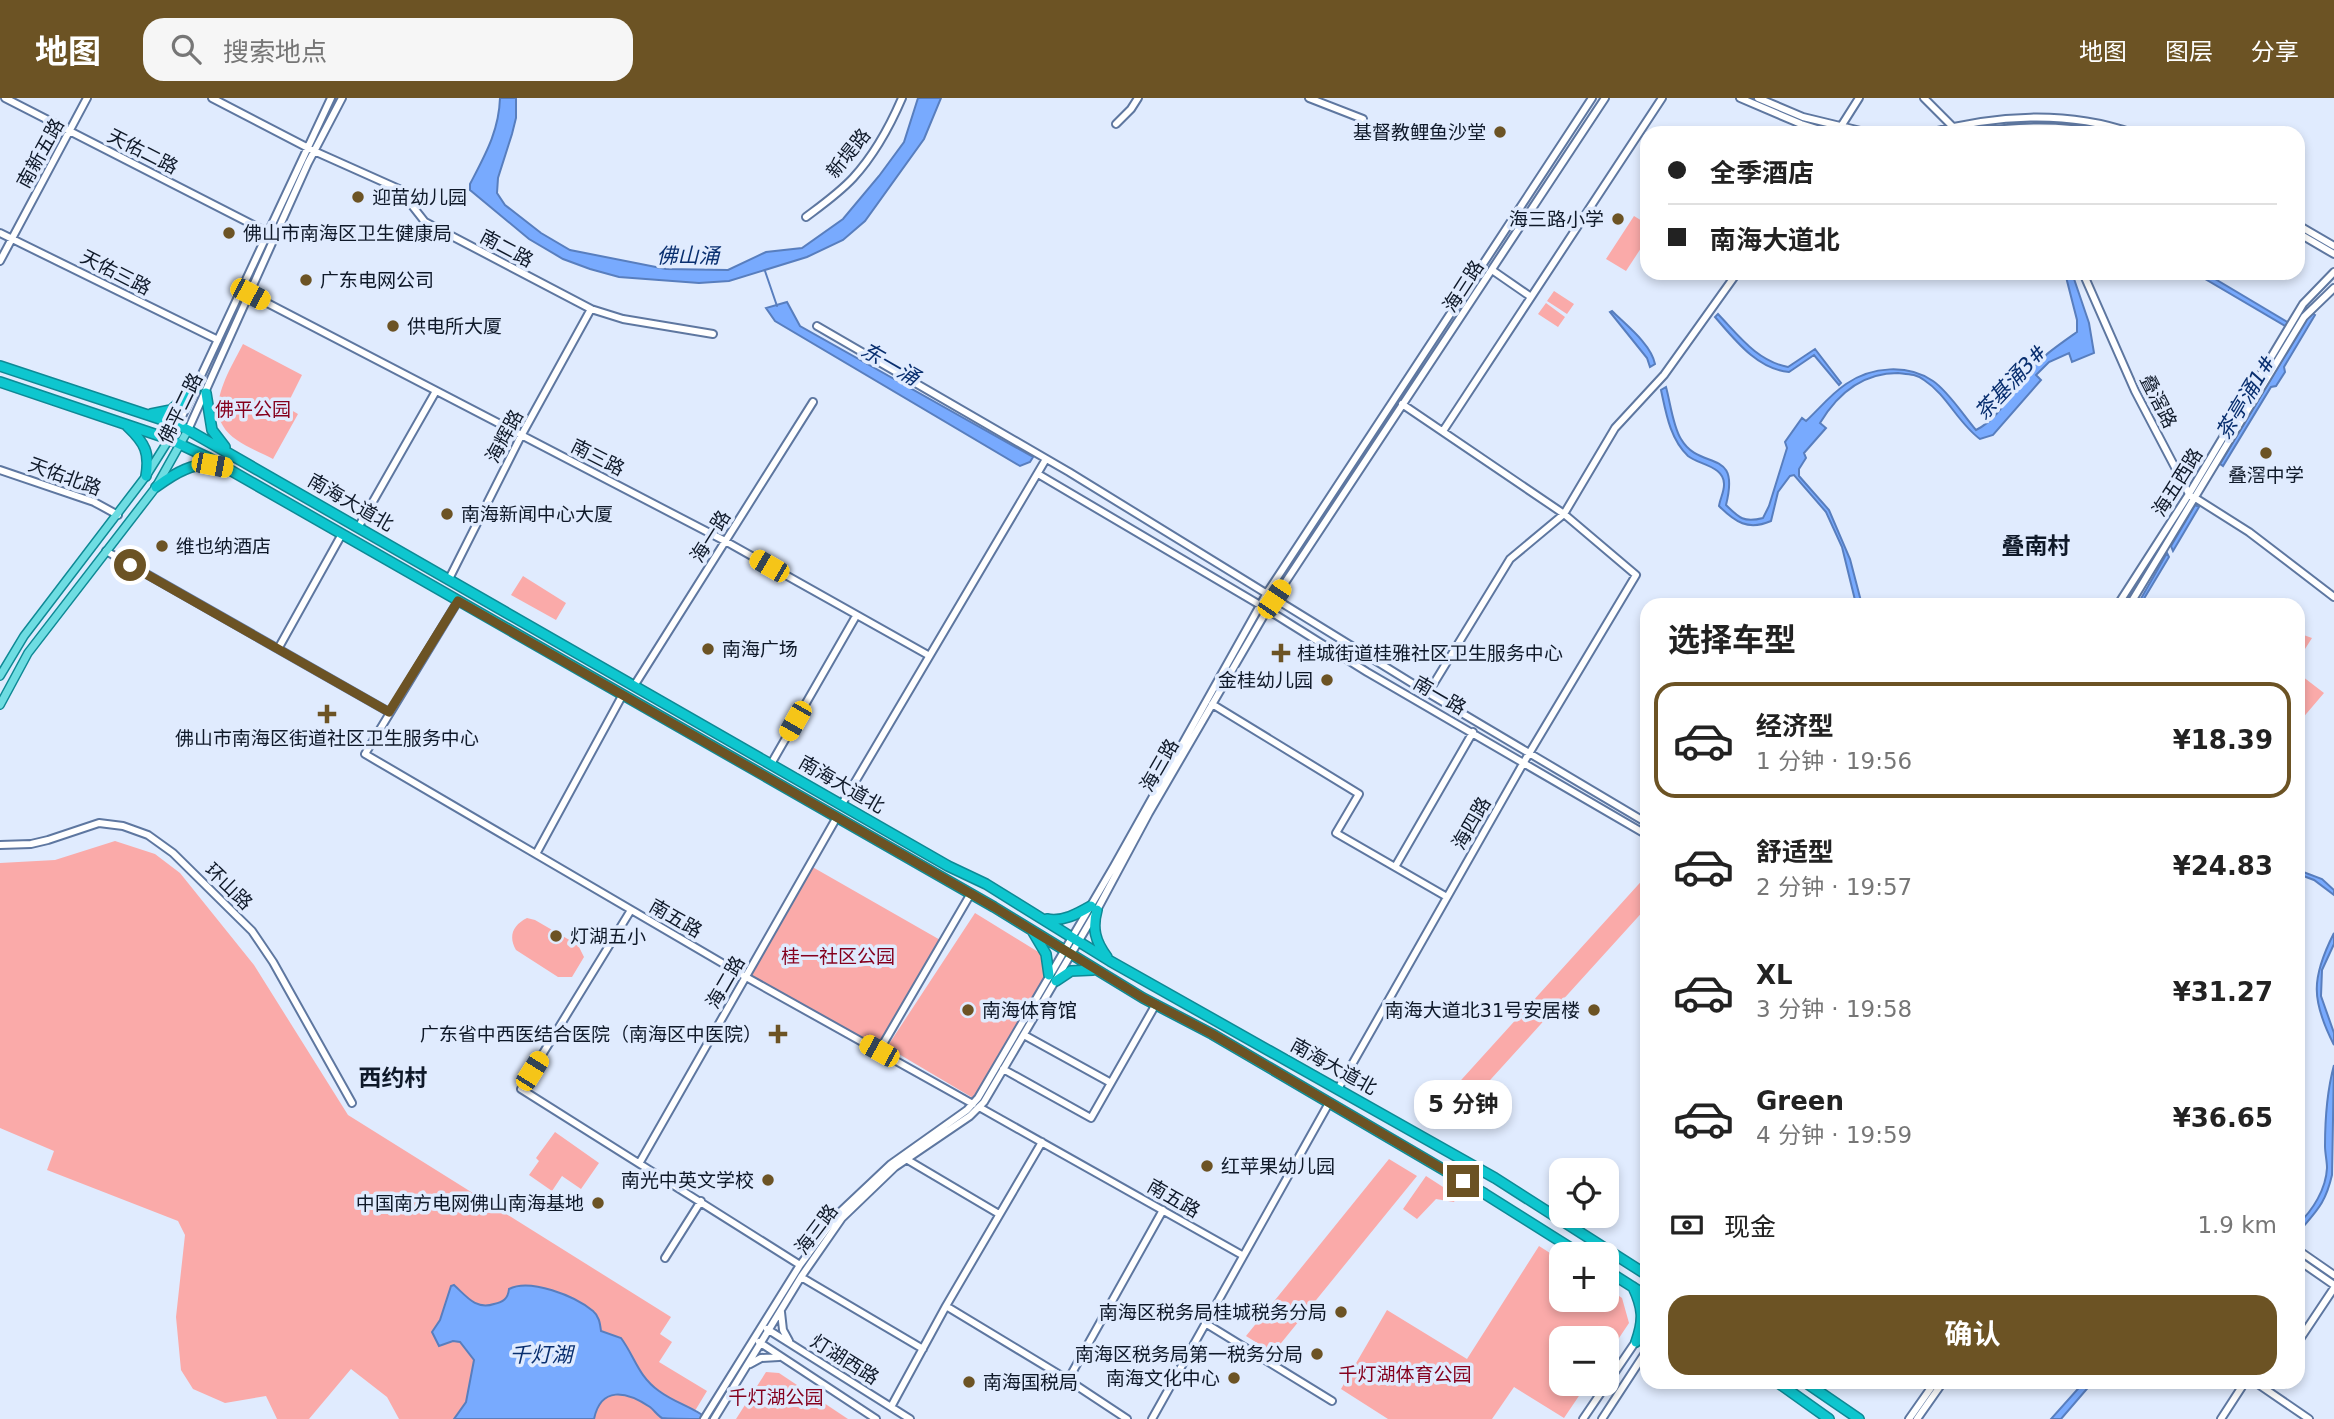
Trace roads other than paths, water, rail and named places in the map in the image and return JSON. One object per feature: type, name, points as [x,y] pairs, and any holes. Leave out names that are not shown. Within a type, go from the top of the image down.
[{"type":"highway","name":"南海大道北","points":[[0,366],[178,425],[234,455],[948,866],[986,884],[1110,961],[1495,1178],[1640,1270]]},
{"type":"highway","name":"南海大道北","points":[[0,382],[169,439],[227,468],[837,817],[1103,974],[1212,1034],[1485,1194],[1561,1242]]},
{"type":"highway","points":[[143,414],[158,414],[171,410],[196,388]]},
{"type":"highway","points":[[206,393],[212,430],[219,442],[234,455]]},
{"type":"highway","points":[[124,424],[145,445],[148,463],[146,476]]},
{"type":"highway","points":[[156,487],[186,468],[212,465],[227,468]]},
{"type":"highway","points":[[1041,917],[1055,920],[1094,908],[1093,926],[1096,937],[1110,961]]},
{"type":"highway","points":[[1032,931],[1046,954],[1050,980],[1080,969],[1090,969],[1103,974]]},
{"type":"highway","points":[[1619,1278],[1640,1292]]},
{"type":"highway","points":[[1633,1287],[1640,1306]]},
{"type":"highway","points":[[1636,1342],[1640,1331]]},
{"type":"highway","points":[[1787,1389],[1829,1419]]},
{"type":"highway","points":[[1807,1404],[1808,1394],[1815,1390],[1859,1419]]},
{"type":"main road","name":"佛平二路","points":[[0,676],[24,636],[118,515],[178,425]]},
{"type":"main road","name":"佛平二路","points":[[0,705],[28,653],[156,487],[188,430]]},
{"type":"street","name":"天佑二路","points":[[5,98],[267,232]]},
{"type":"street","name":"南新五路","points":[[0,261],[87,98]]},
{"type":"street","name":"南二路","points":[[212,98],[314,151],[399,189],[425,222],[591,309],[624,319],[713,334]]},
{"type":"street","name":"佛平二路","points":[[178,425],[331,98]]},
{"type":"street","name":"佛平二路","points":[[188,430],[314,151],[342,98]]},
{"type":"street","name":"新堤路","points":[[806,217],[853,178],[886,131],[902,98]]},
{"type":"street","points":[[1116,124],[1138,98]]},
{"type":"street","points":[[1309,98],[1363,119]]},
{"type":"street","name":"海三路","points":[[704,1419],[757,1341],[800,1265],[838,1214],[900,1156],[976,1106],[1212,704],[1264,607],[1267,593],[1592,98]]},
{"type":"street","name":"海三路","points":[[1094,908],[1264,607],[1274,599],[1404,405],[1605,98]]},
{"type":"street","points":[[1644,126],[1662,98]]},
{"type":"street","points":[[1740,98],[1807,126]]},
{"type":"street","points":[[1758,98],[1803,117],[1833,126]]},
{"type":"street","points":[[1841,126],[1859,98]]},
{"type":"street","points":[[1924,98],[1951,126]]},
{"type":"street","points":[[1959,126],[2006,119],[2053,118],[2108,126]]},
{"type":"street","points":[[1570,131],[1580,137]]},
{"type":"street","points":[[1443,431],[1640,131]]},
{"type":"street","points":[[2305,229],[2334,246]]},
{"type":"street","name":"天佑三路","points":[[0,233],[218,340]]},
{"type":"street","points":[[2305,237],[2334,254]]},
{"type":"street","points":[[1492,270],[1531,297]]},
{"type":"street","name":"海五西路","points":[[2123,598],[2303,304],[2334,272]]},
{"type":"street","points":[[1428,693],[1510,559],[1564,514],[1615,428],[1664,375],[1732,280]]},
{"type":"street","name":"叠滘路","points":[[2086,280],[2135,391],[2189,494]]},
{"type":"street","name":"海五西路","points":[[2134,598],[2304,317],[2334,288]]},
{"type":"street","name":"南三路","points":[[250,294],[725,541],[928,655]]},
{"type":"street","name":"海辉路","points":[[449,579],[521,436],[591,309]]},
{"type":"street","name":"南一路","points":[[817,326],[1046,459],[1428,693],[1640,819]]},
{"type":"street","points":[[359,526],[436,391]]},
{"type":"street","points":[[1394,399],[1564,514]]},
{"type":"street","name":"海一路","points":[[634,686],[813,402]]},
{"type":"street","points":[[842,804],[1046,459]]},
{"type":"street","name":"天佑北路","points":[[0,470],[94,502],[118,515]]},
{"type":"street","name":"南一路","points":[[1038,474],[1264,607],[1367,672],[1640,831]]},
{"type":"street","points":[[2189,494],[2249,532],[2334,597]]},
{"type":"street","name":"海四路","points":[[1338,1088],[1524,762],[1636,575],[1564,514]]},
{"type":"street","points":[[278,649],[342,534]]},
{"type":"street","points":[[106,551],[389,712],[458,601]]},
{"type":"street","points":[[771,764],[856,616]]},
{"type":"street","points":[[536,854],[622,696]]},
{"type":"street","points":[[1212,704],[1359,794],[1336,833],[1447,897]]},
{"type":"street","name":"南五路","points":[[389,712],[365,754],[746,977],[1242,1255]]},
{"type":"street","points":[[1395,867],[1473,732]]},
{"type":"street","name":"海二路","points":[[640,1162],[837,817]]},
{"type":"street","name":"环山路","points":[[0,845],[48,841],[99,823],[123,826],[148,835],[173,853],[252,931],[273,962],[352,1103]]},
{"type":"street","points":[[879,1051],[970,895]]},
{"type":"street","points":[[631,910],[521,1089],[800,1265]]},
{"type":"street","name":"海三路","points":[[765,1328],[850,1210],[906,1159],[976,1106],[1024,1035],[1050,980]]},
{"type":"street","points":[[1003,1069],[1091,1118],[1156,1004]]},
{"type":"street","points":[[1024,1035],[1111,1083]]},
{"type":"street","points":[[1152,1419],[1329,1103]]},
{"type":"street","points":[[891,1407],[946,1306],[1042,1142]]},
{"type":"street","points":[[906,1159],[999,1214]]},
{"type":"street","points":[[665,1258],[701,1201]]},
{"type":"street","points":[[1068,1380],[1163,1210]]},
{"type":"street","points":[[2305,1255],[2334,1275]]},
{"type":"street","points":[[2305,1265],[2334,1287],[2305,1331]]},
{"type":"street","points":[[801,1277],[923,1349]]},
{"type":"street","points":[[946,1306],[1127,1419]]},
{"type":"street","points":[[780,1310],[783,1330],[790,1343]]},
{"type":"street","points":[[1205,1323],[1332,1401]]},
{"type":"street","name":"灯湖西路","points":[[765,1328],[910,1419]]},
{"type":"street","points":[[1583,1419],[1640,1336]]},
{"type":"street","name":"海三路","points":[[714,1419],[746,1368],[757,1341]]},
{"type":"street","name":"灯湖西路","points":[[757,1341],[876,1419]]},
{"type":"street","points":[[746,1368],[761,1358],[781,1357]]},
{"type":"street","points":[[1602,1419],[1640,1361]]},
{"type":"street","points":[[1909,1419],[1930,1389]]},
{"type":"street","points":[[1917,1419],[1937,1389]]},
{"type":"street","points":[[2221,1419],[2240,1389]]},
{"type":"street","points":[[2266,1389],[2309,1419]]},
{"type":"water","points":[[500,98],[516,98],[516,118],[498,178],[497,193],[505,205],[541,233],[570,250],[666,269],[728,270],[766,252],[802,248],[843,219],[904,142],[918,98],[941,98],[924,139],[865,221],[843,240],[807,257],[729,281],[699,283],[619,277],[563,259],[529,239],[470,190],[470,184],[494,132]]},
{"type":"water","points":[[2067,280],[2074,280],[2089,323],[2094,353],[2072,362],[2069,353],[2049,362],[2036,375],[2041,380],[1993,435],[1980,439],[1932,386],[1918,377],[1898,373],[1862,381],[1843,394],[1827,412],[1820,423],[1826,428],[1804,453],[1806,458],[1799,469],[1799,476],[1829,510],[1850,559],[1860,598],[1855,598],[1842,547],[1826,512],[1794,475],[1790,476],[1778,492],[1771,521],[1755,525],[1742,523],[1719,506],[1723,479],[1716,470],[1688,456],[1677,442],[1667,417],[1661,390],[1666,387],[1681,439],[1689,449],[1716,462],[1728,474],[1726,505],[1742,518],[1763,518],[1787,448],[1785,442],[1802,418],[1806,421],[1846,384],[1878,371],[1890,369],[1913,372],[1939,385],[1976,430],[1991,420],[2035,365],[2077,332],[2077,320]]},
{"type":"water","points":[[2207,280],[2217,280],[2289,323],[2287,327]]},
{"type":"water","points":[[787,302],[800,326],[1033,457],[1030,462],[1020,466],[775,321],[766,308]]},
{"type":"water","points":[[1612,311],[1649,349],[1655,364],[1650,367],[1647,358],[1610,312]]},
{"type":"water","points":[[2311,312],[2315,315],[2284,367],[2285,372],[2276,386],[2271,387],[2223,466],[2220,464]]},
{"type":"water","points":[[1718,314],[1749,346],[1777,364],[1788,367],[1815,349],[1841,383],[1839,385],[1814,355],[1789,372],[1767,365],[1739,344],[1715,317]]},
{"type":"water","points":[[2195,505],[2199,507],[2173,551],[2171,546]]},
{"type":"water","points":[[2167,553],[2169,557],[2144,598],[2141,598]]},
{"type":"water","points":[[2305,873],[2322,879],[2334,890],[2334,895],[2305,877]]},
{"type":"water","points":[[2334,933],[2334,944],[2322,970],[2321,996],[2334,1033],[2334,1045],[2321,1015],[2317,989],[2321,963]]},
{"type":"water","points":[[2334,1065],[2332,1175],[2323,1201],[2305,1225],[2305,1216],[2318,1199],[2326,1176],[2326,1115]]},
{"type":"water","name":"千灯湖","points":[[454,1285],[472,1301],[482,1305],[502,1301],[508,1295],[509,1289],[528,1286],[552,1290],[585,1305],[595,1313],[601,1331],[621,1338],[641,1373],[652,1385],[708,1419],[662,1418],[650,1407],[632,1397],[616,1395],[608,1396],[602,1401],[594,1419],[454,1419],[466,1402],[474,1360],[460,1342],[453,1341],[439,1346],[432,1332],[440,1320],[451,1286]]},
{"type":"water","points":[[2078,1389],[2087,1389],[2061,1419],[2051,1419]]},
{"type":"waterway","name":"东一涌","points":[[765,271],[777,306]]},
{"type":"place","name":"基督教鲤鱼沙堂","points":[[1500,132]]},
{"type":"place","name":"迎苗幼儿园","points":[[358,197]]},
{"type":"place","name":"海三路小学","points":[[1618,219]]},
{"type":"place","name":"佛山市南海区卫生健康局","points":[[229,233]]},
{"type":"place","name":"广东电网公司","points":[[306,280]]},
{"type":"place","name":"供电所大厦","points":[[393,326]]},
{"type":"place","name":"叠滘中学","points":[[2266,453]]},
{"type":"place","name":"南海新闻中心大厦","points":[[447,514]]},
{"type":"place","name":"维也纳酒店","points":[[162,546]]},
{"type":"place","name":"南海广场","points":[[708,649]]},
{"type":"place","name":"桂城街道桂雅社区卫生服务中心","points":[[1281,653]]},
{"type":"place","name":"金桂幼儿园","points":[[1327,680]]},
{"type":"place","name":"佛山市南海区街道社区卫生服务中心","points":[[327,714]]},
{"type":"place","name":"灯湖五小","points":[[556,936]]},
{"type":"place","name":"南海体育馆","points":[[968,1010]]},
{"type":"place","name":"南海大道北31号安居楼","points":[[1594,1010]]},
{"type":"place","name":"广东省中西医结合医院（南海区中医院）","points":[[778,1034]]},
{"type":"place","name":"红苹果幼儿园","points":[[1207,1166]]},
{"type":"place","name":"南光中英文学校","points":[[768,1180]]},
{"type":"place","name":"中国南方电网佛山南海基地","points":[[598,1203]]},
{"type":"place","name":"南海区税务局桂城税务分局","points":[[1341,1312]]},
{"type":"place","name":"南海区税务局第一税务分局","points":[[1317,1354]]},
{"type":"place","name":"南海文化中心","points":[[1234,1378]]},
{"type":"place","name":"南海国税局","points":[[969,1382]]},
{"type":"district","name":"叠南村","points":[[2036,546]]},
{"type":"district","name":"西约村","points":[[393,1078]]},
{"type":"water label","name":"佛山涌","points":[[688,256]]},
{"type":"water label","name":"茶基涌3#","points":[[2011,382]]},
{"type":"water label","name":"茶亭涌1#","points":[[2246,397]]},
{"type":"park label","name":"佛平公园","points":[[253,409]]},
{"type":"park label","name":"桂一社区公园","points":[[838,956]]},
{"type":"park label","name":"千灯湖体育公园","points":[[1405,1374]]},
{"type":"park label","name":"千灯湖公园","points":[[776,1397]]}]
